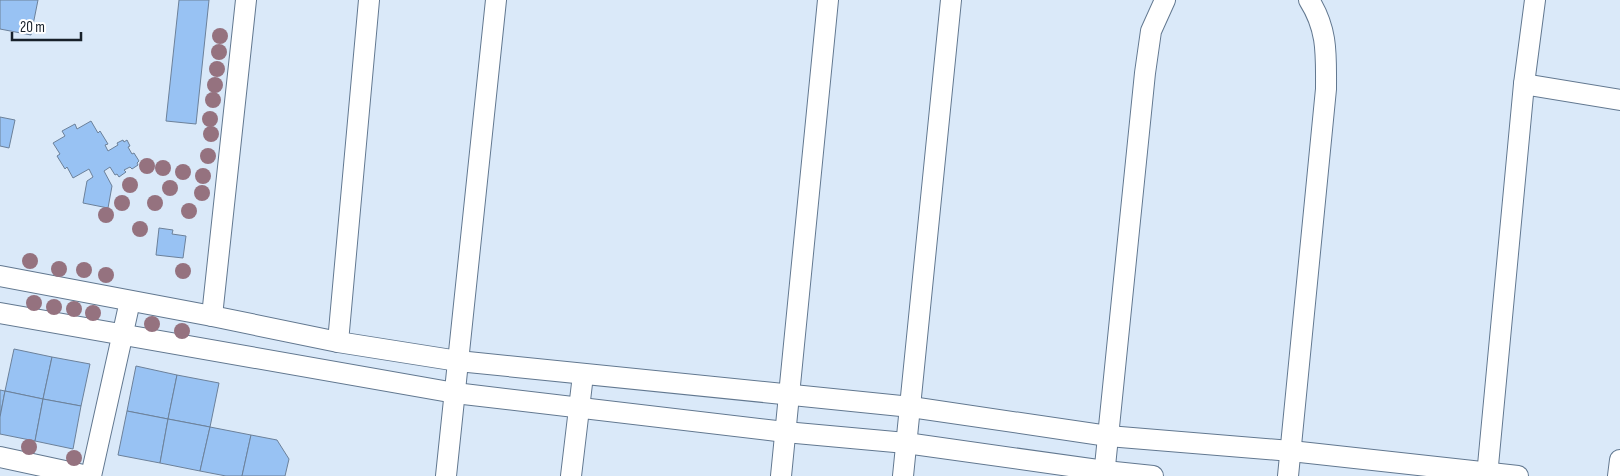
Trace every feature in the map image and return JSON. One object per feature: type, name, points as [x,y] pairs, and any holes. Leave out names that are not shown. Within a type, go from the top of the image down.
[{"type":"street","points":[[212,316],[246,0]]},
{"type":"street","points":[[338,342],[369,0]]},
{"type":"street","points":[[446,476],[496,0]]},
{"type":"street","points":[[781,476],[828,0]]},
{"type":"street","points":[[903,476],[951,0]]},
{"type":"street","points":[[1105,474],[1145,73],[1151,31],[1165,0]]},
{"type":"street","points":[[1288,476],[1326,88],[1324,35],[1319,15],[1309,0]]},
{"type":"street","points":[[1488,474],[1524,84],[1535,0]]},
{"type":"street","points":[[1524,84],[1620,100]]},
{"type":"street","points":[[0,276],[338,342],[458,361],[911,408],[1108,436],[1291,451],[1518,476]]},
{"type":"street","points":[[0,457],[90,476],[130,301]]},
{"type":"street","points":[[0,313],[455,393],[786,432],[906,443],[1105,474],[1152,476]]},
{"type":"street","points":[[571,476],[583,375]]},
{"type":"street","points":[[1618,476],[1620,460]]},
{"type":"building","points":[[0,0],[38,0],[31,35],[0,29]]},
{"type":"building","points":[[179,0],[209,0],[196,124],[166,121]]},
{"type":"building","points":[[0,117],[15,120],[9,148],[0,146]]},
{"type":"building","points":[[91,121],[98,133],[100,131],[108,144],[105,145],[108,151],[118,145],[117,143],[127,140],[132,154],[134,153],[139,161],[138,165],[132,169],[130,167],[124,170],[126,172],[119,177],[117,174],[115,175],[110,167],[104,171],[112,186],[108,208],[83,203],[87,181],[93,177],[89,169],[73,178],[67,167],[65,169],[57,156],[60,154],[53,143],[65,136],[62,131],[75,124],[77,129]]},
{"type":"building","points":[[159,228],[173,230],[172,234],[186,236],[183,258],[156,255]]},
{"type":"building","points":[[14,349],[52,357],[43,399],[5,391]]},
{"type":"building","points":[[52,357],[90,364],[81,406],[43,399]]},
{"type":"building","points":[[136,366],[177,375],[168,419],[127,411]]},
{"type":"building","points":[[177,375],[219,383],[210,427],[168,419]]},
{"type":"building","points":[[0,390],[5,391],[0,417]]},
{"type":"building","points":[[5,391],[43,399],[35,441],[0,434],[0,417]]},
{"type":"building","points":[[43,399],[81,406],[73,449],[35,441]]},
{"type":"building","points":[[127,411],[168,419],[160,463],[118,455]]},
{"type":"building","points":[[168,419],[210,427],[200,471],[160,463]]},
{"type":"building","points":[[210,427],[251,435],[242,476],[226,476],[200,471]]},
{"type":"building","points":[[251,435],[277,440],[289,459],[285,476],[242,476]]}]
